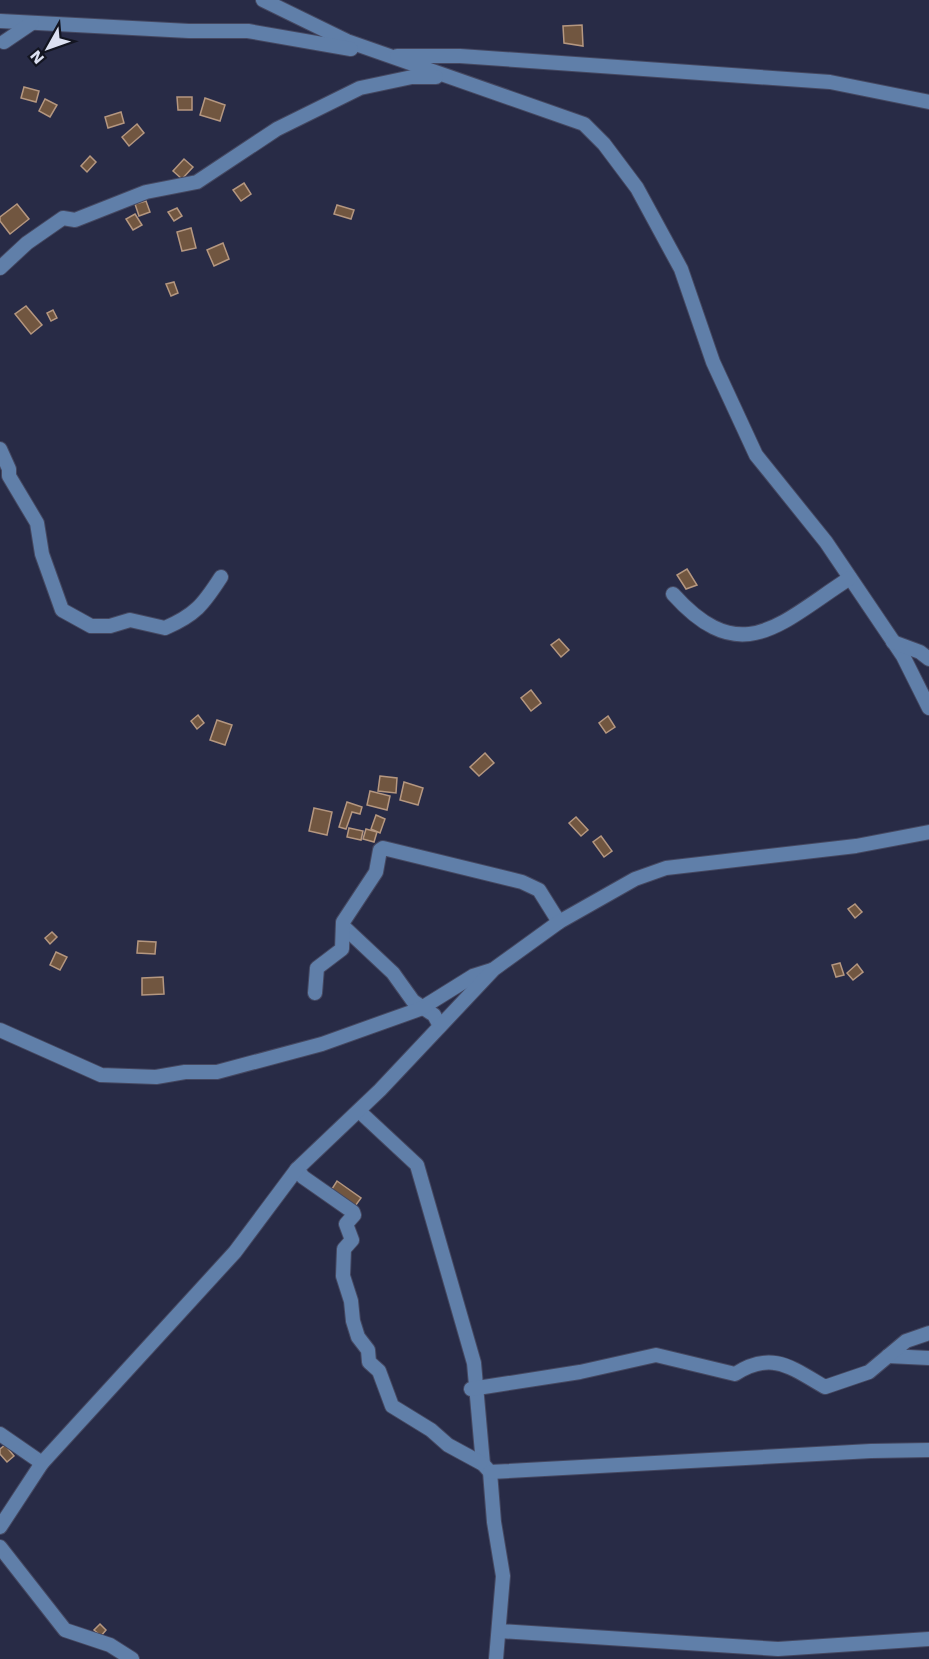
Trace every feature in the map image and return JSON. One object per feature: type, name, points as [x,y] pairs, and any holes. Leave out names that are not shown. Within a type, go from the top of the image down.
[{"type":"street","points":[[263,0],[347,41],[393,56],[444,77],[584,124],[604,144],[637,189],[681,269],[713,362],[756,454],[826,542],[893,642],[929,708]]},
{"type":"street","points":[[0,21],[189,31],[248,31],[393,56],[460,56],[830,82],[929,102]]},
{"type":"street","points":[[2,46],[33,23]]},
{"type":"street","points":[[0,28],[3,29],[2,46]]},
{"type":"street","points":[[0,268],[21,247],[63,218],[75,220],[146,192],[197,182],[278,129],[360,88],[412,76],[444,77]]},
{"type":"street","points":[[0,449],[9,469],[9,476],[37,524],[42,554],[50,571],[62,610],[69,615],[91,626],[110,626],[130,620],[165,628],[194,613],[204,603],[221,577]]},
{"type":"street","points":[[673,594],[693,616],[718,630],[737,636],[763,633],[850,579]]},
{"type":"street","points":[[893,642],[920,652],[929,659]]},
{"type":"street","points":[[0,1527],[42,1463],[235,1252],[297,1169],[359,1111],[494,969],[559,921],[636,879],[666,868],[856,846],[929,832]]},
{"type":"street","points":[[315,993],[317,968],[342,948],[347,915],[379,866],[380,850],[383,848],[522,882],[539,890],[559,921]]},
{"type":"street","points":[[344,927],[396,976],[413,1001],[434,1016],[440,1026]]},
{"type":"street","points":[[0,1030],[101,1075],[156,1077],[185,1072],[217,1072],[275,1058],[424,1008],[473,976],[494,969]]},
{"type":"street","points":[[359,1111],[417,1165],[474,1363],[474,1389],[503,1576],[496,1659]]},
{"type":"street","points":[[297,1169],[303,1177],[353,1212],[354,1215],[346,1224],[352,1240],[344,1250],[343,1276],[358,1337],[368,1350],[369,1362],[379,1371],[392,1406],[431,1430],[448,1445],[487,1468],[929,1450]]},
{"type":"street","points":[[474,1389],[580,1372],[656,1355],[735,1374],[751,1364],[782,1362],[825,1387],[869,1372],[906,1341],[929,1333]]},
{"type":"street","points":[[888,1356],[929,1358]]},
{"type":"street","points":[[0,1434],[42,1463]]},
{"type":"street","points":[[0,1547],[65,1629],[84,1634],[122,1657]]},
{"type":"street","points":[[499,1631],[778,1649],[929,1639]]},
{"type":"building","points":[[582,25],[583,46],[564,43],[563,26]]},
{"type":"building","points":[[24,87],[39,91],[36,102],[21,98]]},
{"type":"building","points":[[177,97],[192,97],[192,110],[178,110]]},
{"type":"building","points":[[205,98],[225,105],[220,121],[200,115]]},
{"type":"building","points":[[45,99],[57,105],[50,117],[39,111]]},
{"type":"building","points":[[121,112],[124,123],[108,128],[105,117]]},
{"type":"building","points":[[137,124],[144,133],[129,146],[122,137]]},
{"type":"building","points":[[90,156],[96,162],[87,172],[81,166]]},
{"type":"building","points":[[184,159],[193,167],[182,179],[173,171]]},
{"type":"building","points":[[244,183],[251,194],[241,201],[233,190]]},
{"type":"building","points":[[146,201],[150,212],[139,216],[135,204]]},
{"type":"building","points":[[17,204],[29,219],[10,234],[0,221],[0,217]]},
{"type":"building","points":[[337,205],[354,210],[351,219],[334,214]]},
{"type":"building","points":[[177,208],[182,216],[174,221],[168,212]]},
{"type":"building","points":[[135,214],[142,225],[133,230],[126,219]]},
{"type":"building","points":[[191,228],[196,248],[182,251],[177,232]]},
{"type":"building","points":[[223,243],[229,259],[214,266],[207,250]]},
{"type":"building","points":[[174,282],[178,293],[171,296],[166,284]]},
{"type":"building","points":[[26,306],[42,325],[31,334],[15,314]]},
{"type":"building","points":[[53,310],[57,318],[51,321],[47,313]]},
{"type":"building","points":[[687,569],[697,585],[686,589],[677,575]]},
{"type":"building","points":[[559,639],[569,650],[561,657],[551,645]]},
{"type":"building","points":[[531,690],[541,703],[531,711],[521,698]]},
{"type":"building","points":[[198,715],[204,723],[197,729],[191,721]]},
{"type":"building","points":[[608,716],[615,727],[606,733],[599,723]]},
{"type":"building","points":[[217,720],[232,725],[225,745],[210,740]]},
{"type":"building","points":[[485,753],[494,763],[479,776],[470,767]]},
{"type":"building","points":[[380,776],[397,778],[396,793],[378,791]]},
{"type":"building","points":[[404,782],[423,788],[418,805],[400,800]]},
{"type":"building","points":[[370,791],[390,796],[387,810],[367,805]]},
{"type":"building","points":[[347,802],[362,807],[360,814],[352,812],[346,829],[339,827]]},
{"type":"building","points":[[314,808],[332,812],[327,835],[309,831]]},
{"type":"building","points":[[376,815],[385,819],[380,833],[371,829]]},
{"type":"building","points":[[576,817],[588,830],[581,836],[569,823]]},
{"type":"building","points":[[349,828],[363,831],[361,840],[347,837]]},
{"type":"building","points":[[366,829],[377,832],[374,842],[363,839]]},
{"type":"building","points":[[601,836],[612,851],[604,857],[593,842]]},
{"type":"building","points":[[855,904],[862,912],[855,918],[848,909]]},
{"type":"building","points":[[52,932],[57,937],[50,944],[45,938]]},
{"type":"building","points":[[138,941],[156,942],[155,954],[137,953]]},
{"type":"building","points":[[56,952],[67,957],[60,970],[50,965]]},
{"type":"building","points":[[840,963],[844,975],[836,977],[832,965]]},
{"type":"building","points":[[857,964],[863,972],[853,980],[847,973]]},
{"type":"building","points":[[163,977],[164,994],[142,995],[142,978]]},
{"type":"building","points":[[337,1181],[361,1198],[353,1209],[330,1192]]},
{"type":"building","points":[[5,1445],[14,1456],[7,1462],[0,1454],[0,1449]]},
{"type":"building","points":[[100,1624],[106,1630],[101,1636],[94,1630]]}]
